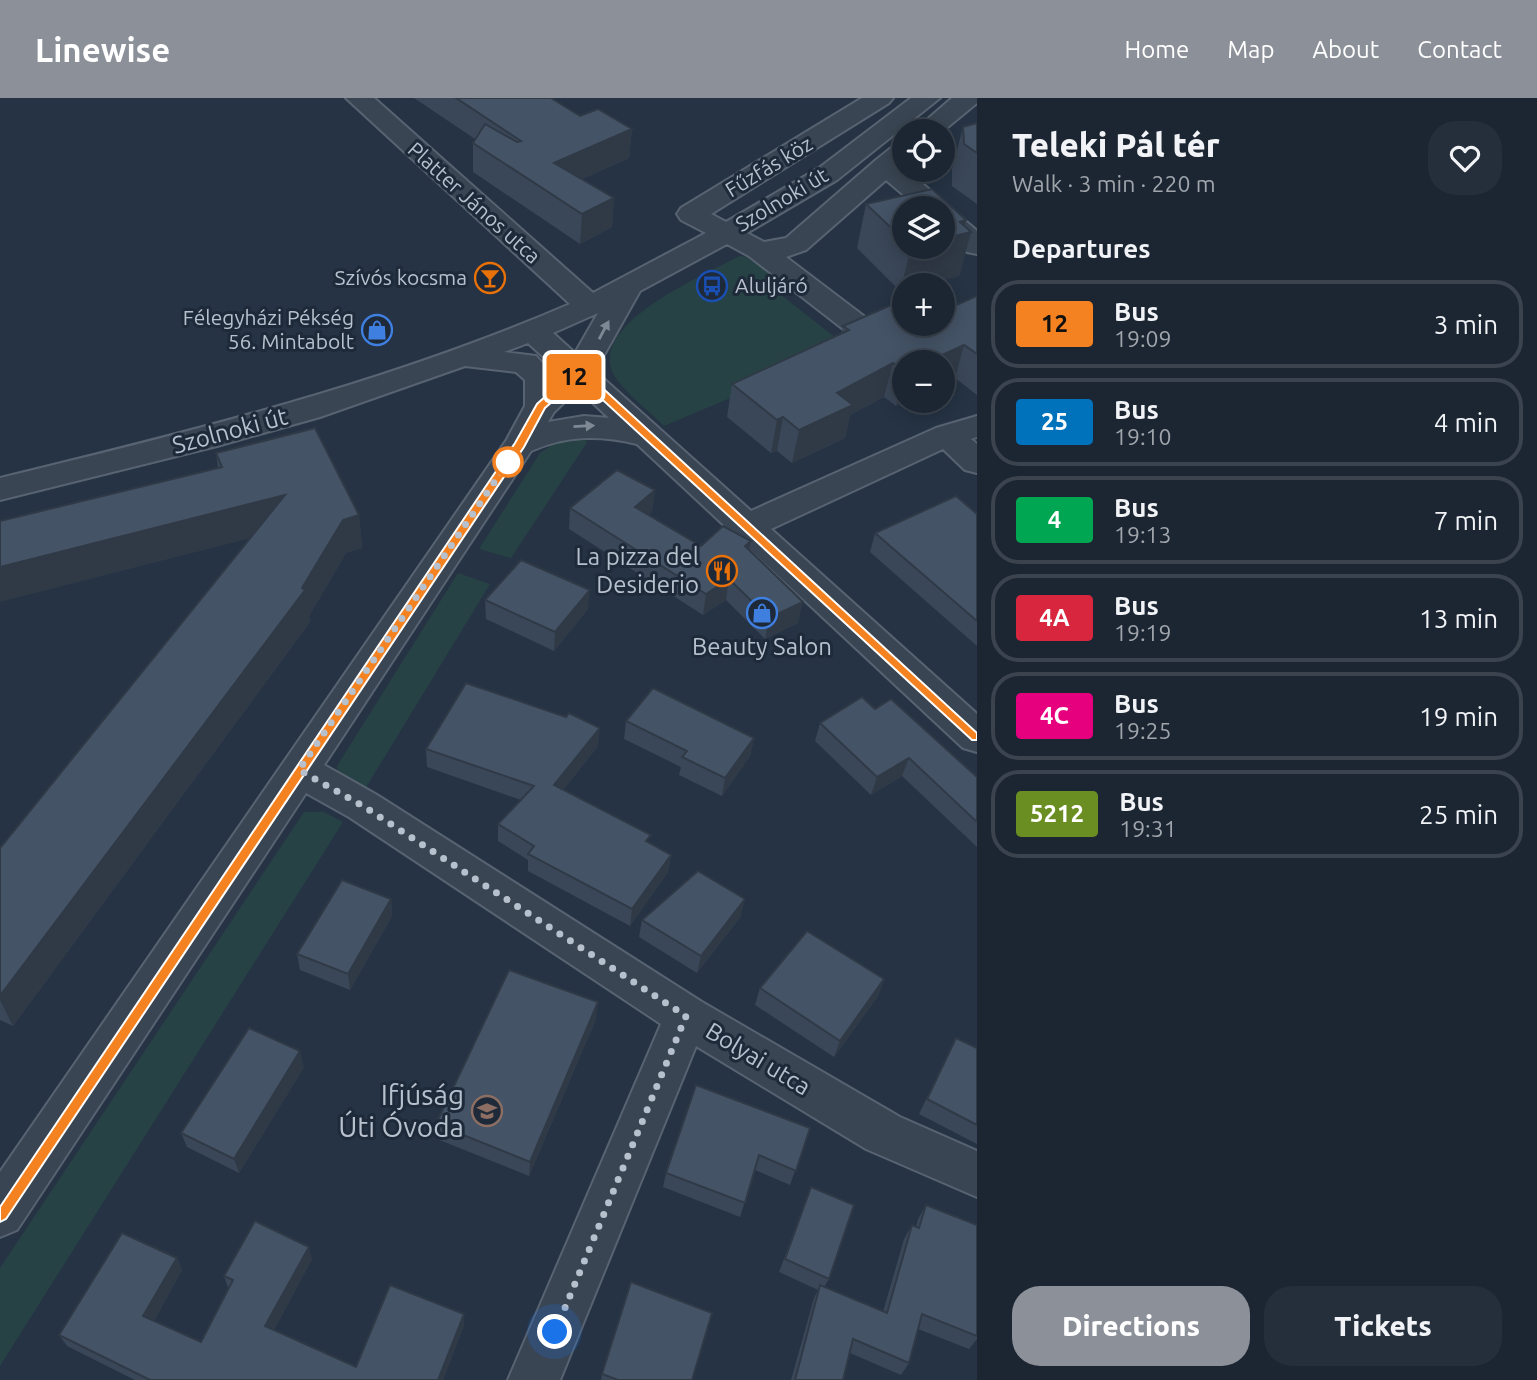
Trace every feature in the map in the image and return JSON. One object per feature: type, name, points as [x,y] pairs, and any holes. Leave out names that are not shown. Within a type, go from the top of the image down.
[{"type":"street","name":"Platter János utca","points":[[359,98],[590,306]]},
{"type":"street","name":"Fűzfás köz","points":[[725,234],[691,214],[880,98]]},
{"type":"street","name":"Szolnoki út","points":[[0,489],[283,417],[533,331],[627,288],[754,218],[828,174],[927,98]]},
{"type":"street","points":[[942,119],[962,103],[977,124]]},
{"type":"street","points":[[759,250],[778,250],[796,244],[892,161]]},
{"type":"street","points":[[914,182],[925,196]]},
{"type":"street","points":[[754,218],[780,230],[817,228]]},
{"type":"street","points":[[955,227],[977,246]]},
{"type":"street","points":[[725,234],[759,250],[858,326]]},
{"type":"street","points":[[0,1213],[520,444],[541,406],[579,372],[627,288]]},
{"type":"street","points":[[533,331],[977,737]]},
{"type":"street","name":"Szolnoki út","points":[[456,358],[525,363],[579,372]]},
{"type":"street","points":[[525,363],[540,378],[541,406]]},
{"type":"street","points":[[520,444],[560,428],[593,425],[611,426],[650,437]]},
{"type":"street","points":[[747,526],[962,431],[977,462]]},
{"type":"street","name":"Bolyai utca","points":[[299,770],[363,806],[686,1016],[883,1133],[977,1174]]},
{"type":"street","points":[[534,1380],[686,1016]]},
{"type":"green space","points":[[739,256],[751,257],[785,276],[772,288],[849,348],[664,426],[627,392],[615,377],[611,353],[619,335],[655,302]]},
{"type":"green space","points":[[575,437],[588,441],[511,558],[479,549],[540,453],[558,441]]},
{"type":"green space","points":[[458,573],[490,584],[362,794],[340,781],[337,766]]},
{"type":"green space","points":[[304,812],[324,812],[343,822],[0,1366],[0,1268]]},
{"type":"building","points":[[456,98],[551,98],[580,116],[598,109],[632,129],[554,163],[614,198],[582,214],[473,143],[485,124],[517,142],[521,141]]},
{"type":"building","points":[[977,123],[977,153],[964,144],[963,127]]},
{"type":"building","points":[[932,189],[940,196],[901,196]]},
{"type":"building","points":[[892,198],[892,229],[866,204]]},
{"type":"building","points":[[955,210],[966,220],[960,222],[971,232],[955,236]]},
{"type":"building","points":[[977,296],[977,354],[964,345],[953,350],[892,350],[892,364],[837,393],[853,405],[799,430],[783,417],[777,420],[732,384],[849,330],[843,326],[892,305],[892,336],[955,336],[955,306]]},
{"type":"building","points":[[315,428],[359,515],[343,520],[302,588],[305,590],[0,996],[0,848],[285,495],[0,567],[0,521],[222,467],[216,453]]},
{"type":"building","points":[[617,470],[655,490],[635,507],[701,546],[723,526],[751,541],[745,546],[803,602],[769,618],[729,579],[706,594],[570,508]]},
{"type":"building","points":[[956,496],[977,514],[977,621],[875,533]]},
{"type":"building","points":[[521,560],[590,590],[555,632],[485,600]]},
{"type":"building","points":[[466,683],[566,717],[569,713],[600,728],[554,785],[651,835],[646,841],[671,855],[632,909],[528,854],[534,846],[498,824],[534,786],[426,749]]},
{"type":"building","points":[[653,688],[754,738],[725,778],[682,757],[687,751],[626,721]]},
{"type":"building","points":[[862,697],[875,709],[891,699],[977,777],[977,822],[909,758],[877,777],[820,723]]},
{"type":"building","points":[[698,871],[745,899],[701,956],[642,920]]},
{"type":"building","points":[[342,880],[391,899],[348,974],[297,954]]},
{"type":"building","points":[[807,931],[884,979],[840,1041],[760,988]]},
{"type":"building","points":[[509,970],[598,1002],[530,1162],[436,1124]]},
{"type":"building","points":[[249,1028],[300,1051],[234,1159],[181,1133]]},
{"type":"building","points":[[956,1038],[977,1048],[977,1125],[927,1099]]},
{"type":"building","points":[[696,1085],[810,1128],[796,1171],[759,1155],[745,1203],[666,1173]]},
{"type":"building","points":[[811,1187],[854,1205],[829,1279],[785,1259]]},
{"type":"building","points":[[926,1205],[977,1225],[977,1336],[922,1314],[909,1363],[853,1339],[843,1380],[795,1380],[820,1285],[887,1313],[912,1225],[919,1228]]},
{"type":"building","points":[[255,1221],[309,1247],[265,1326],[356,1367],[390,1285],[464,1314],[438,1380],[150,1380],[59,1335],[122,1233],[177,1258],[143,1316],[201,1342],[233,1280],[224,1276]]},
{"type":"building","points":[[631,1282],[712,1313],[692,1380],[618,1380],[602,1374]]},
{"type":"bus line","name":"12","points":[[0,1213],[520,444],[541,406],[579,372],[977,737]]},
{"type":"place","name":"Szívós kocsma","points":[[490,278]]},
{"type":"place","name":"Aluljáró","points":[[712,286]]},
{"type":"place","name":"Félegyházi Pékség 56. Mintabolt","points":[[377,330]]},
{"type":"place","name":"La pizza del Desiderio","points":[[722,571]]},
{"type":"place","name":"Beauty Salon","points":[[762,613]]},
{"type":"place","name":"Ifjúság Úti Óvoda","points":[[487,1111]]},
{"type":"route","points":[[508,462],[299,770],[363,806],[686,1016],[555,1332]]}]
